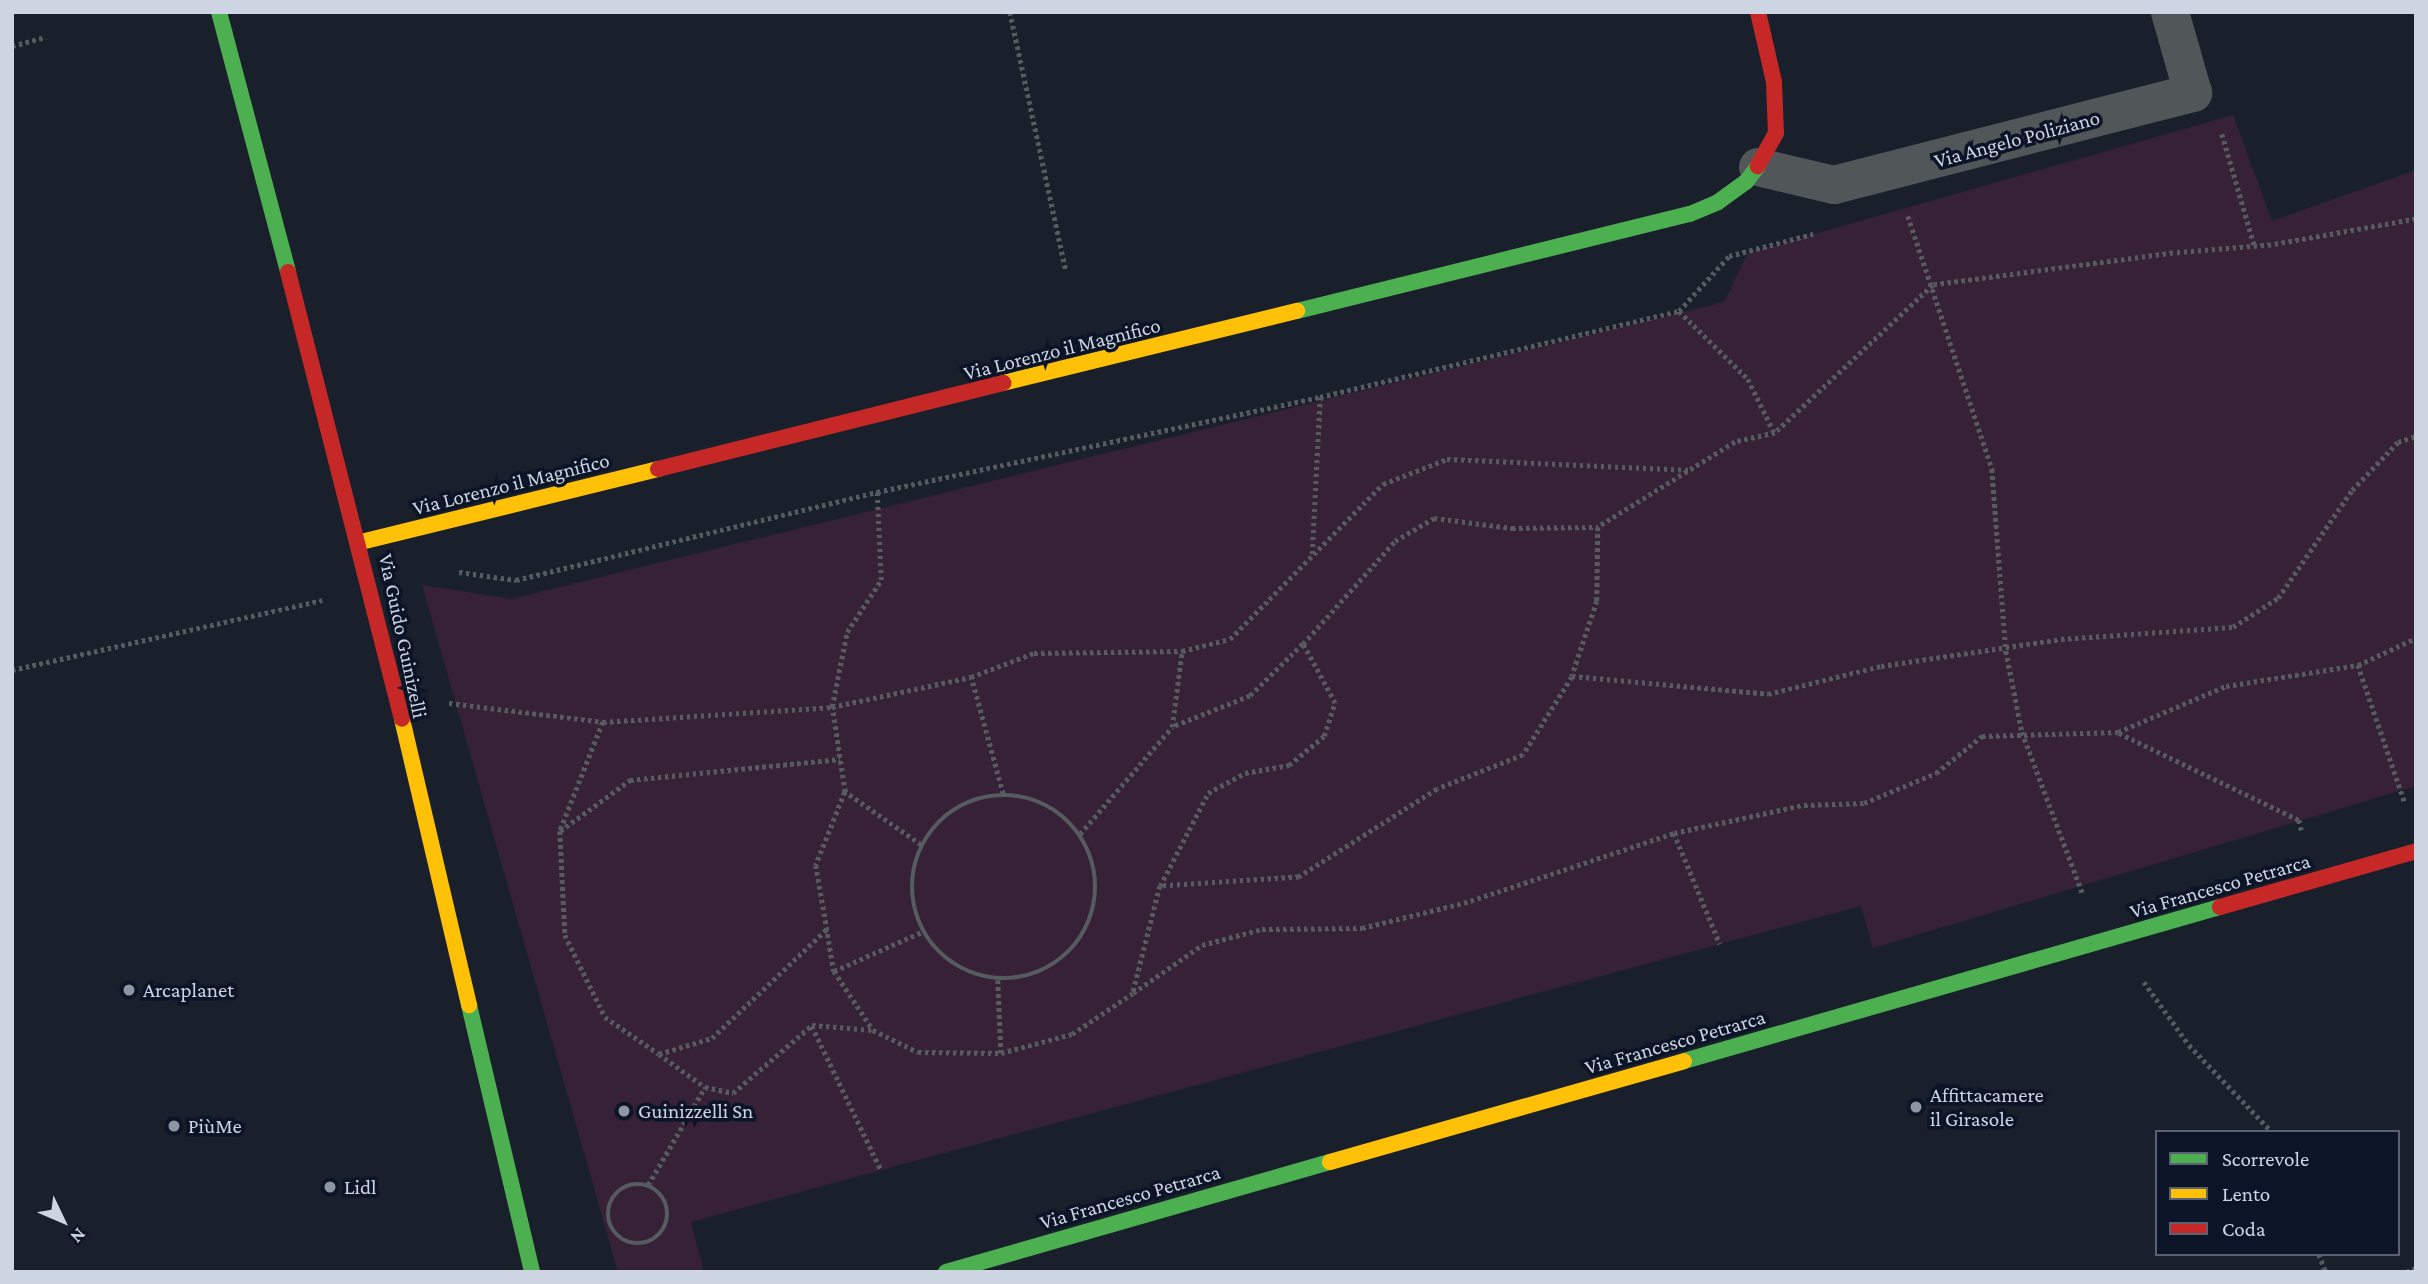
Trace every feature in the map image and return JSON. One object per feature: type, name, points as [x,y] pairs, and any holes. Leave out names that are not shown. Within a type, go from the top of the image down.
[{"type":"street","name":"Via Guido Guinizelli","points":[[219,12],[373,589],[398,714],[532,1272]]},
{"type":"street","name":"Via Lorenzo il Magnifico","points":[[361,542],[1690,214],[1730,194],[1758,167],[1776,133],[1778,110],[1758,12]]},
{"type":"street","points":[[2170,12],[2193,93]]},
{"type":"street","name":"Via Angelo Poliziano","points":[[1758,167],[1834,185],[2193,93]]},
{"type":"street","name":"Via Francesco Petrarca","points":[[946,1272],[2416,851]]},
{"type":"path","points":[[1010,12],[1066,270]]},
{"type":"path","points":[[12,46],[46,37]]},
{"type":"path","points":[[2193,93],[2218,120],[2254,244]]},
{"type":"path","points":[[1905,209],[1933,285],[1992,470],[2006,651],[2022,732],[2079,887],[2189,1045],[2270,1130]]},
{"type":"path","points":[[1080,834],[1172,727],[1250,696],[1303,644],[1395,541],[1434,518],[1512,528],[1598,527],[1735,442],[1775,433],[1933,285],[2254,244],[2271,246],[2416,219]]},
{"type":"path","points":[[451,570],[516,580],[877,492],[1320,397],[1679,311],[1729,256],[1817,233]]},
{"type":"path","points":[[1679,311],[1748,379],[1775,433]]},
{"type":"path","points":[[1311,555],[1320,397]]},
{"type":"path","points":[[1572,676],[1768,694],[1881,666],[2006,651],[2061,639],[2233,627],[2278,598],[2352,490],[2398,442],[2416,436]]},
{"type":"path","points":[[444,704],[603,722],[832,707],[971,677],[1034,653],[1182,650],[1230,639],[1383,484],[1447,459],[1691,470]]},
{"type":"path","points":[[873,1030],[834,971],[816,865],[845,792],[832,707],[847,632],[881,580],[877,492]]},
{"type":"path","points":[[1160,886],[1299,877],[1437,789],[1523,755],[1572,676],[1597,601],[1598,527]]},
{"type":"path","points":[[12,670],[373,589]]},
{"type":"path","points":[[603,722],[560,831],[565,935],[605,1017],[705,1087],[733,1093],[812,1025],[873,1030],[918,1052],[1002,1053],[1072,1034],[1202,945],[1262,929],[1362,928],[1464,903],[1674,833],[1804,805],[1864,803],[1936,773],[1982,736],[2022,732],[2118,732],[2227,687],[2358,664],[2416,638]]},
{"type":"path","points":[[1133,993],[1160,886],[1208,793],[1245,773],[1289,765],[1324,736],[1335,703],[1303,644]]},
{"type":"path","points":[[1172,727],[1182,650]]},
{"type":"path","points":[[2358,664],[2408,812]]},
{"type":"path","points":[[971,677],[1003,794]]},
{"type":"path","points":[[2118,732],[2299,820],[2315,880]]},
{"type":"path","points":[[560,831],[630,780],[840,759]]},
{"type":"path","points":[[845,792],[921,845]]},
{"type":"path","points":[[1003,794],[1032,799],[1059,812],[1080,834],[1093,861],[1097,890],[1090,919],[1076,945],[1054,965],[1027,976],[998,980],[968,972],[942,956],[922,932],[912,903],[911,873],[921,845],[954,808],[1003,794]]},
{"type":"path","points":[[1674,833],[1720,944]]},
{"type":"path","points":[[659,1054],[712,1038],[827,929]]},
{"type":"path","points":[[834,971],[922,932]]},
{"type":"path","points":[[998,980],[1002,1053]]},
{"type":"path","points":[[812,1025],[881,1170]]},
{"type":"path","points":[[648,1185],[705,1087]]},
{"type":"path","points":[[648,1185],[664,1198],[667,1225],[646,1244],[628,1243],[612,1230],[608,1210],[627,1186],[648,1185]]},
{"type":"path","points":[[2406,1272],[2416,1268]]},
{"type":"shaded area","points":[[2233,115],[2272,221],[2416,170],[2416,786],[1873,948],[1861,906],[881,1170],[691,1222],[704,1272],[618,1272],[422,585],[511,599],[1724,302],[1748,253]]},
{"type":"traffic: fast","points":[[219,12],[288,272]]},
{"type":"traffic: fast","points":[[1297,311],[1690,214],[1718,202],[1746,182],[1758,166]]},
{"type":"traffic: fast","points":[[1684,1061],[2220,907]]},
{"type":"traffic: fast","points":[[469,1005],[532,1272]]},
{"type":"traffic: fast","points":[[946,1272],[1330,1162]]},
{"type":"traffic: slow","points":[[1003,383],[1297,311]]},
{"type":"traffic: slow","points":[[361,542],[658,469]]},
{"type":"traffic: slow","points":[[402,719],[469,1005]]},
{"type":"traffic: slow","points":[[1330,1162],[1684,1061]]},
{"type":"traffic: jam","points":[[1758,12],[1774,82],[1776,133],[1758,166]]},
{"type":"traffic: jam","points":[[288,272],[402,719]]},
{"type":"traffic: jam","points":[[658,469],[1003,383]]},
{"type":"traffic: jam","points":[[2220,907],[2416,851]]},
{"type":"place","name":"Arcaplanet","points":[[129,990]]},
{"type":"place","name":"Affittacamere il Girasole","points":[[1916,1107]]},
{"type":"place","name":"Guinizzelli Sn","points":[[624,1111]]},
{"type":"place","name":"PiùMe","points":[[174,1126]]},
{"type":"place","name":"Lidl","points":[[330,1187]]}]
